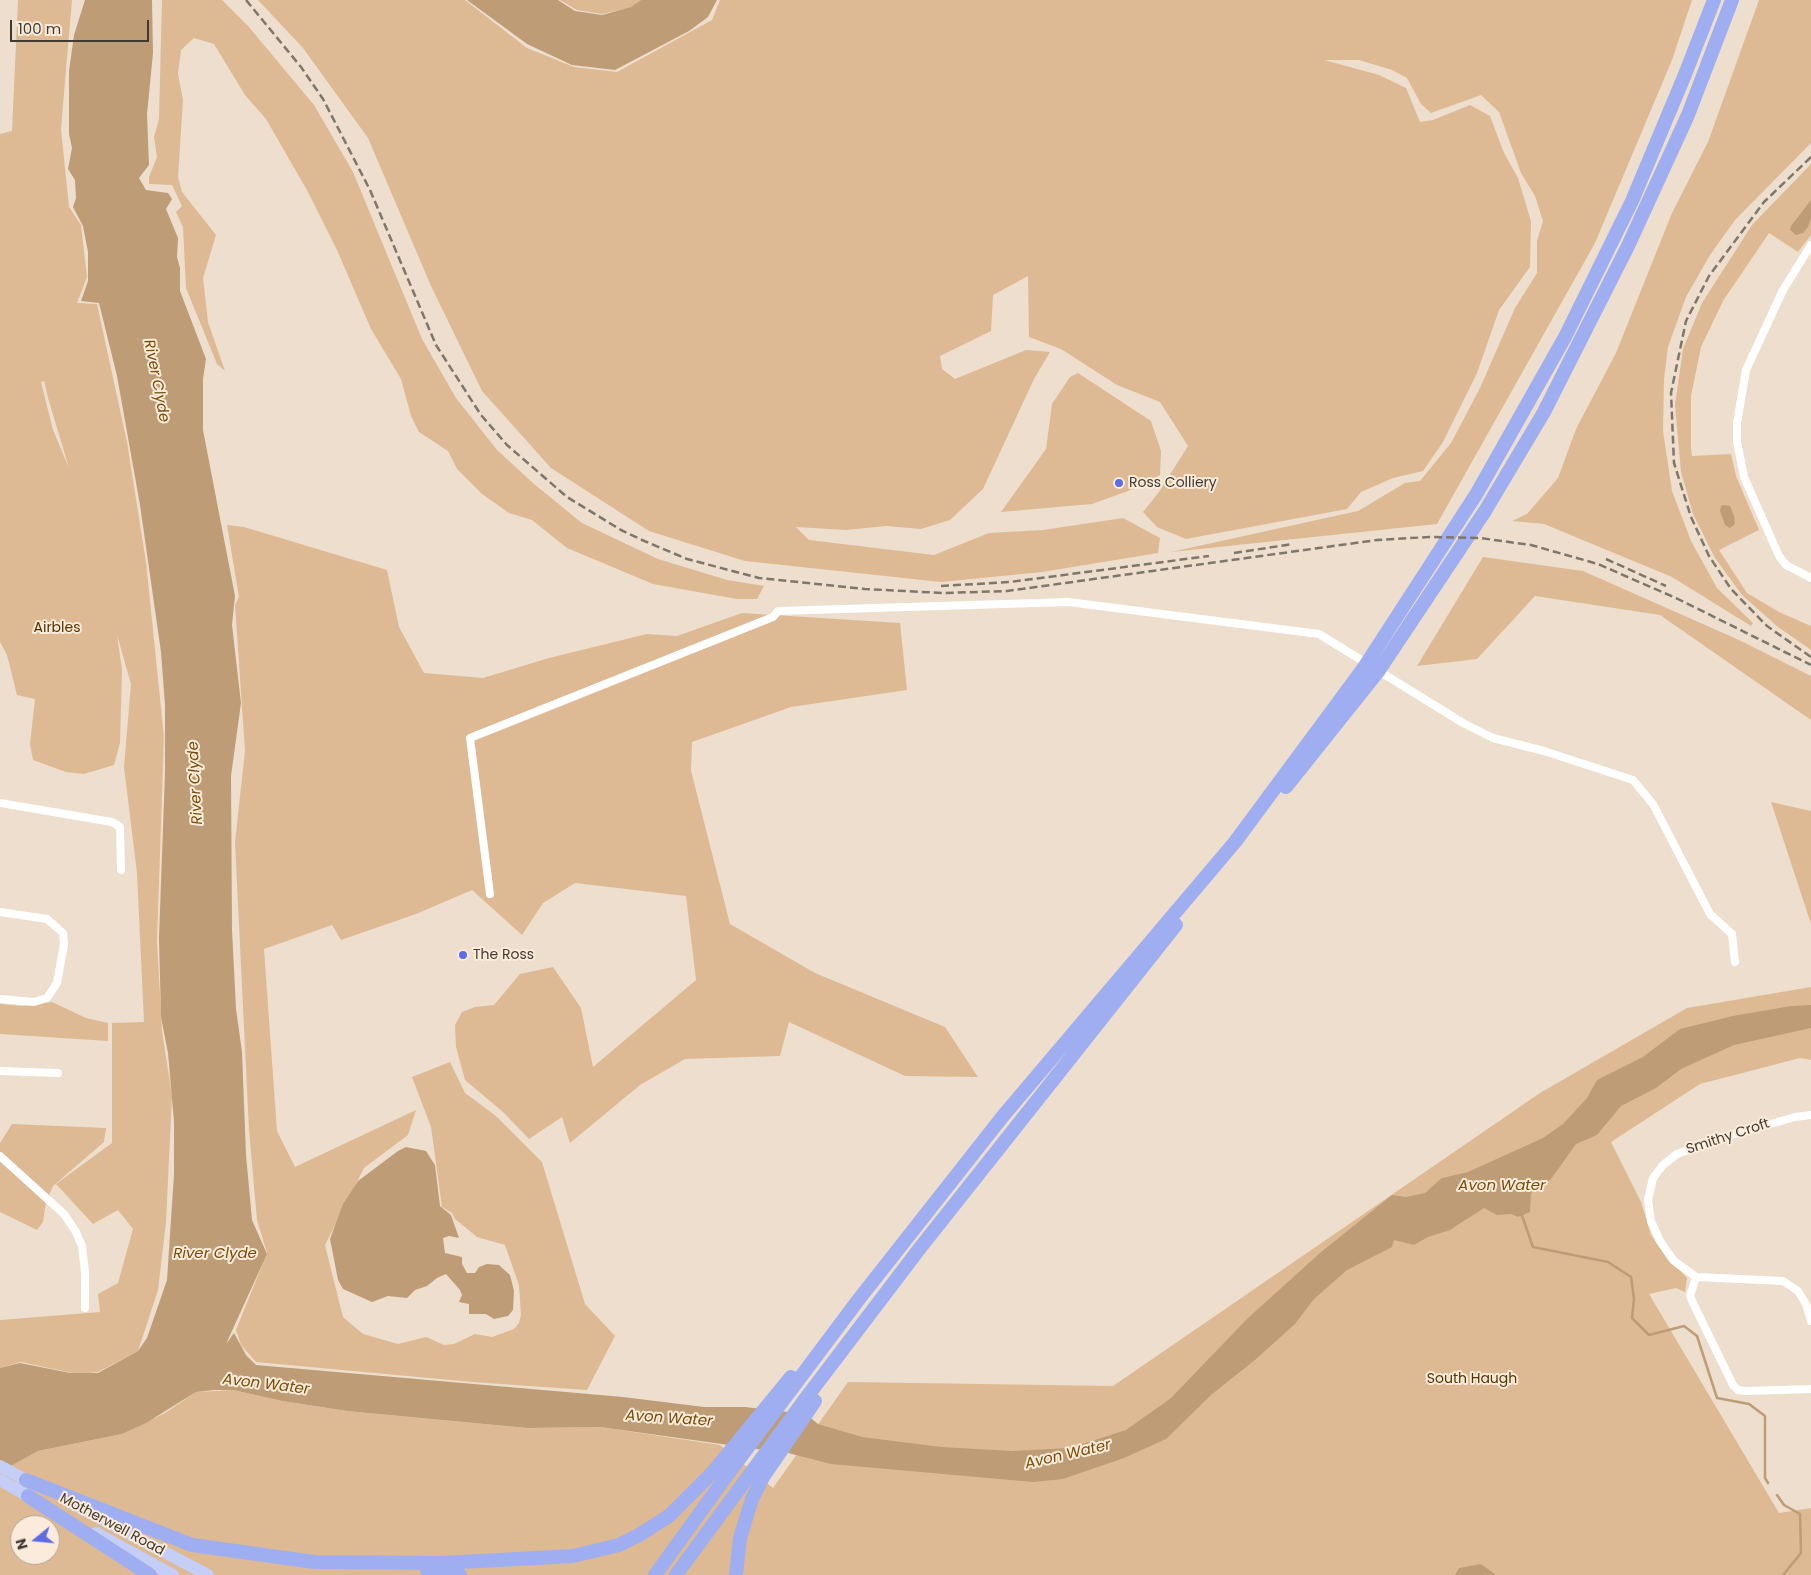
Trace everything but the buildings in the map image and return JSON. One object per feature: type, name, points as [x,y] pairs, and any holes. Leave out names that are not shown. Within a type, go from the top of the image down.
[{"type":"highway","points":[[12,1480],[192,1545],[314,1562],[339,1560],[442,1563],[543,1559],[598,1551],[619,1545],[656,1525],[684,1502],[782,1395],[1003,1116],[1235,842],[1374,652],[1477,493],[1565,337],[1632,201],[1684,78],[1714,0]]},
{"type":"highway","points":[[676,1575],[748,1476],[811,1398],[920,1248],[1377,673],[1485,511],[1544,412],[1628,246],[1688,115],[1732,0]]},
{"type":"highway","points":[[655,1575],[782,1395]]},
{"type":"highway","points":[[736,1575],[740,1538],[752,1499],[763,1477],[811,1398]]},
{"type":"highway","points":[[28,1496],[150,1575]]},
{"type":"highway","points":[[339,1560],[460,1575]]},
{"type":"main road","points":[[0,1466],[12,1480]]},
{"type":"main road","name":"Motherwell Road","points":[[12,1480],[28,1496],[173,1575]]},
{"type":"main road","name":"Motherwell Road","points":[[12,1480],[208,1575]]},
{"type":"street","points":[[1811,246],[1783,290],[1746,370],[1737,423],[1737,442],[1744,477],[1779,556],[1786,565],[1811,578]]},
{"type":"street","points":[[490,894],[470,738],[773,618],[778,611],[1068,602],[1319,634],[1463,723],[1493,738],[1544,751],[1633,780],[1653,804],[1710,914],[1732,934],[1735,962]]},
{"type":"street","points":[[0,803],[112,822],[120,828],[121,870]]},
{"type":"street","points":[[0,912],[47,919],[63,933],[64,944],[57,983],[47,998],[34,1002],[0,999]]},
{"type":"street","points":[[0,1071],[58,1073]]},
{"type":"street","name":"Smithy Croft","points":[[1696,1277],[1673,1260],[1660,1241],[1652,1221],[1648,1200],[1652,1178],[1663,1165],[1677,1154],[1692,1148],[1795,1117],[1811,1115]]},
{"type":"street","points":[[0,1156],[64,1214],[76,1232],[82,1246],[85,1272],[85,1308]]},
{"type":"street","points":[[1811,1321],[1806,1304],[1798,1291],[1783,1281],[1696,1277],[1690,1296],[1732,1385],[1738,1390],[1811,1389]]},
{"type":"green space","name":"Airbles","points":[[18,0],[72,0],[61,129],[69,207],[81,225],[87,277],[77,303],[97,304],[127,442],[146,562],[164,737],[157,941],[162,1031],[172,1096],[166,1222],[158,1290],[138,1351],[98,1372],[77,1374],[21,1362],[0,1368],[0,1320],[100,1312],[98,1294],[118,1283],[133,1229],[118,1210],[93,1224],[56,1184],[112,1143],[112,1023],[144,1022],[137,873],[124,767],[131,684],[117,635],[122,670],[120,743],[114,765],[84,774],[66,772],[33,760],[30,744],[35,699],[17,695],[7,655],[0,642],[0,134],[12,131]],"holes":[[[44,381],[69,468],[53,430],[41,382]]]},
{"type":"green space","points":[[162,0],[222,0],[248,26],[314,105],[353,172],[422,339],[456,398],[497,450],[534,484],[582,523],[658,559],[727,580],[764,586],[757,599],[737,599],[653,584],[567,548],[532,520],[509,513],[482,494],[457,469],[448,451],[419,432],[411,416],[401,379],[371,329],[337,250],[308,192],[266,119],[245,95],[214,44],[194,38],[181,50],[178,74],[183,100],[178,177],[182,192],[216,235],[203,278],[208,322],[225,371],[217,364],[186,288],[183,227],[176,212],[182,206],[172,185],[149,184],[149,177],[157,157],[154,137],[159,119]]},
{"type":"green space","points":[[258,0],[465,0],[527,48],[574,67],[617,72],[712,20],[720,0],[1692,0],[1672,60],[1595,243],[1437,524],[1171,552],[1358,511],[1405,483],[1420,481],[1451,443],[1480,388],[1515,308],[1537,273],[1537,241],[1543,221],[1535,196],[1521,173],[1499,112],[1481,95],[1431,113],[1421,104],[1407,78],[1392,70],[1359,60],[1324,60],[1379,75],[1406,88],[1420,122],[1433,120],[1470,105],[1490,116],[1504,153],[1518,178],[1531,221],[1530,267],[1499,310],[1477,373],[1443,442],[1423,471],[1393,478],[1361,492],[1347,509],[1186,539],[1157,527],[1143,512],[1159,492],[1188,446],[1160,402],[1117,385],[1061,349],[1029,337],[1028,276],[993,295],[991,331],[940,356],[942,369],[955,379],[1026,350],[1050,352],[1034,379],[983,489],[950,520],[921,529],[886,526],[846,530],[796,527],[809,540],[934,555],[989,533],[1043,530],[1123,518],[1160,538],[1158,553],[1042,572],[941,582],[745,561],[649,531],[551,468],[482,391],[431,286],[368,138],[303,48]]},
{"type":"green space","points":[[560,0],[641,0],[633,7],[602,14],[577,10]]},
{"type":"green space","points":[[1759,0],[1811,0],[1811,143],[1735,220],[1710,255],[1686,297],[1668,347],[1664,379],[1663,431],[1672,491],[1691,541],[1717,588],[1753,623],[1751,626],[1672,577],[1544,524],[1512,521],[1527,514],[1558,478],[1576,429],[1616,353],[1672,213],[1708,142]]},
{"type":"green space","points":[[1811,164],[1811,235],[1798,252],[1769,233],[1723,301],[1701,347],[1691,396],[1691,448],[1692,456],[1731,454],[1736,476],[1759,530],[1719,550],[1747,593],[1779,612],[1811,626],[1811,650],[1778,627],[1742,595],[1715,558],[1693,514],[1681,472],[1675,405],[1683,349],[1702,303],[1752,225]]},
{"type":"green space","points":[[1078,373],[1151,421],[1161,451],[1160,475],[1128,491],[1092,504],[1001,512],[1046,449],[1052,404],[1070,377]]},
{"type":"green space","points":[[227,525],[244,527],[387,570],[399,627],[424,673],[483,678],[549,658],[647,634],[677,636],[742,613],[900,623],[907,690],[791,707],[692,742],[691,771],[730,924],[815,973],[945,1027],[978,1077],[905,1076],[789,1022],[780,1056],[685,1059],[640,1085],[570,1143],[562,1117],[529,1139],[503,1112],[465,1080],[456,1047],[455,1025],[462,1012],[475,1007],[494,1005],[520,974],[553,967],[581,1008],[593,1067],[696,980],[686,896],[575,883],[543,903],[522,935],[472,890],[416,914],[341,940],[332,925],[264,949],[277,1131],[295,1167],[416,1110],[408,1135],[364,1168],[325,1245],[343,1317],[363,1334],[398,1344],[426,1337],[444,1345],[454,1344],[475,1334],[492,1337],[514,1329],[519,1323],[521,1315],[519,1285],[505,1245],[477,1237],[455,1219],[452,1213],[442,1207],[431,1127],[412,1077],[450,1062],[465,1093],[496,1116],[542,1162],[585,1304],[615,1336],[587,1390],[472,1382],[256,1362],[241,1345],[236,1330],[267,1253],[257,1220],[249,1130],[235,842],[245,751],[235,605],[239,597]]},
{"type":"green space","points":[[1483,557],[1583,571],[1739,640],[1811,676],[1811,720],[1660,615],[1535,596],[1477,659],[1417,666]]},
{"type":"green space","points":[[1771,802],[1811,811],[1811,924]]},
{"type":"green space","name":"South Haugh","points":[[1811,987],[1811,1060],[1800,1058],[1700,1084],[1611,1142],[1641,1202],[1651,1235],[1665,1255],[1687,1278],[1685,1292],[1676,1288],[1649,1294],[1779,1513],[1811,1508],[1811,1575],[0,1575],[0,1472],[38,1451],[122,1434],[165,1413],[196,1392],[233,1390],[282,1401],[347,1411],[527,1428],[600,1427],[720,1445],[773,1488],[848,1382],[1113,1386],[1540,1093],[1687,1008]]},
{"type":"green space","points":[[52,1002],[86,1018],[108,1023],[108,1041],[0,1034],[0,1004],[21,1006]]},
{"type":"green space","points":[[12,1124],[106,1128],[104,1142],[53,1186],[46,1202],[43,1222],[37,1230],[0,1212],[0,1143]]},
{"type":"water","name":"River Clyde","points":[[85,0],[152,0],[153,53],[147,114],[149,165],[139,178],[146,190],[168,193],[172,199],[166,209],[178,238],[177,257],[180,268],[180,291],[206,359],[203,379],[203,430],[235,596],[232,625],[241,703],[231,776],[232,930],[236,1009],[242,1052],[246,1155],[252,1220],[267,1254],[226,1344],[234,1333],[246,1355],[256,1365],[623,1397],[704,1407],[745,1407],[805,1414],[786,1453],[600,1427],[527,1428],[347,1411],[282,1401],[233,1390],[214,1390],[196,1392],[146,1423],[122,1434],[38,1451],[0,1472],[0,1368],[20,1363],[70,1373],[98,1373],[138,1351],[147,1338],[167,1280],[174,1174],[174,1122],[168,1053],[161,1017],[159,938],[165,772],[165,705],[161,652],[140,505],[117,376],[99,303],[81,301],[88,281],[88,252],[83,226],[73,207],[76,198],[75,180],[68,169],[72,148],[69,134],[69,71],[74,35]]},
{"type":"water","points":[[467,0],[558,0],[575,11],[602,15],[631,7],[641,0],[717,0],[708,17],[689,31],[615,70],[572,65],[527,44]]},
{"type":"water","points":[[1811,200],[1811,219],[1808,227],[1803,233],[1796,235],[1790,230],[1791,226]]},
{"type":"water","points":[[1721,506],[1730,506],[1734,516],[1735,524],[1730,528],[1725,525],[1720,511]]},
{"type":"water","name":"Avon Water","points":[[1811,1005],[1811,1028],[1734,1045],[1681,1069],[1656,1088],[1621,1106],[1597,1135],[1576,1144],[1551,1179],[1531,1193],[1530,1212],[1518,1217],[1511,1214],[1497,1215],[1484,1208],[1450,1230],[1428,1237],[1414,1245],[1394,1240],[1392,1247],[1347,1270],[1314,1299],[1295,1324],[1255,1360],[1211,1395],[1166,1439],[1124,1458],[1063,1479],[1033,1482],[831,1464],[788,1453],[807,1415],[818,1424],[862,1437],[941,1447],[1012,1451],[1070,1448],[1126,1430],[1171,1398],[1248,1318],[1320,1253],[1392,1195],[1406,1197],[1425,1193],[1442,1178],[1468,1172],[1543,1138],[1563,1124],[1587,1098],[1597,1080],[1643,1057],[1680,1029],[1733,1016],[1791,1006]]},
{"type":"water","points":[[406,1147],[426,1151],[435,1165],[440,1206],[451,1215],[459,1238],[449,1236],[443,1238],[445,1253],[462,1257],[462,1264],[467,1273],[475,1273],[479,1267],[487,1264],[499,1265],[510,1275],[514,1291],[513,1310],[508,1316],[494,1319],[486,1314],[469,1314],[469,1304],[459,1302],[462,1295],[460,1290],[446,1274],[427,1286],[415,1290],[407,1298],[388,1296],[372,1302],[343,1289],[338,1280],[330,1239],[343,1204],[358,1181]]},
{"type":"water","points":[[1481,1564],[1496,1575],[1455,1575],[1459,1568]]},
{"type":"waterway","points":[[1521,1213],[1533,1247],[1608,1262],[1631,1277],[1634,1299],[1632,1318],[1649,1335],[1684,1326],[1697,1336],[1717,1398],[1749,1404],[1765,1416],[1765,1478],[1768,1483]]},
{"type":"waterway","points":[[1777,1495],[1784,1505],[1800,1514],[1801,1553],[1783,1575]]},
{"type":"railway","points":[[246,0],[301,67],[323,99],[370,190],[436,345],[481,415],[507,445],[567,497],[621,530],[642,540],[687,559],[759,578],[865,589],[942,593],[1007,591],[1377,540],[1429,537],[1480,538],[1531,545],[1598,564],[1678,599],[1811,665]]},
{"type":"railway","points":[[1811,157],[1764,202],[1709,276],[1686,321],[1671,393],[1674,463],[1691,517],[1709,556],[1731,589],[1767,626],[1811,657]]},
{"type":"railway","points":[[1234,553],[1293,544]]},
{"type":"railway","points":[[941,586],[1010,582],[1209,556]]},
{"type":"railway","points":[[1606,559],[1666,586]]},
{"type":"place","name":"Ross Colliery","points":[[1119,483]]},
{"type":"place","name":"The Ross","points":[[463,955]]}]
